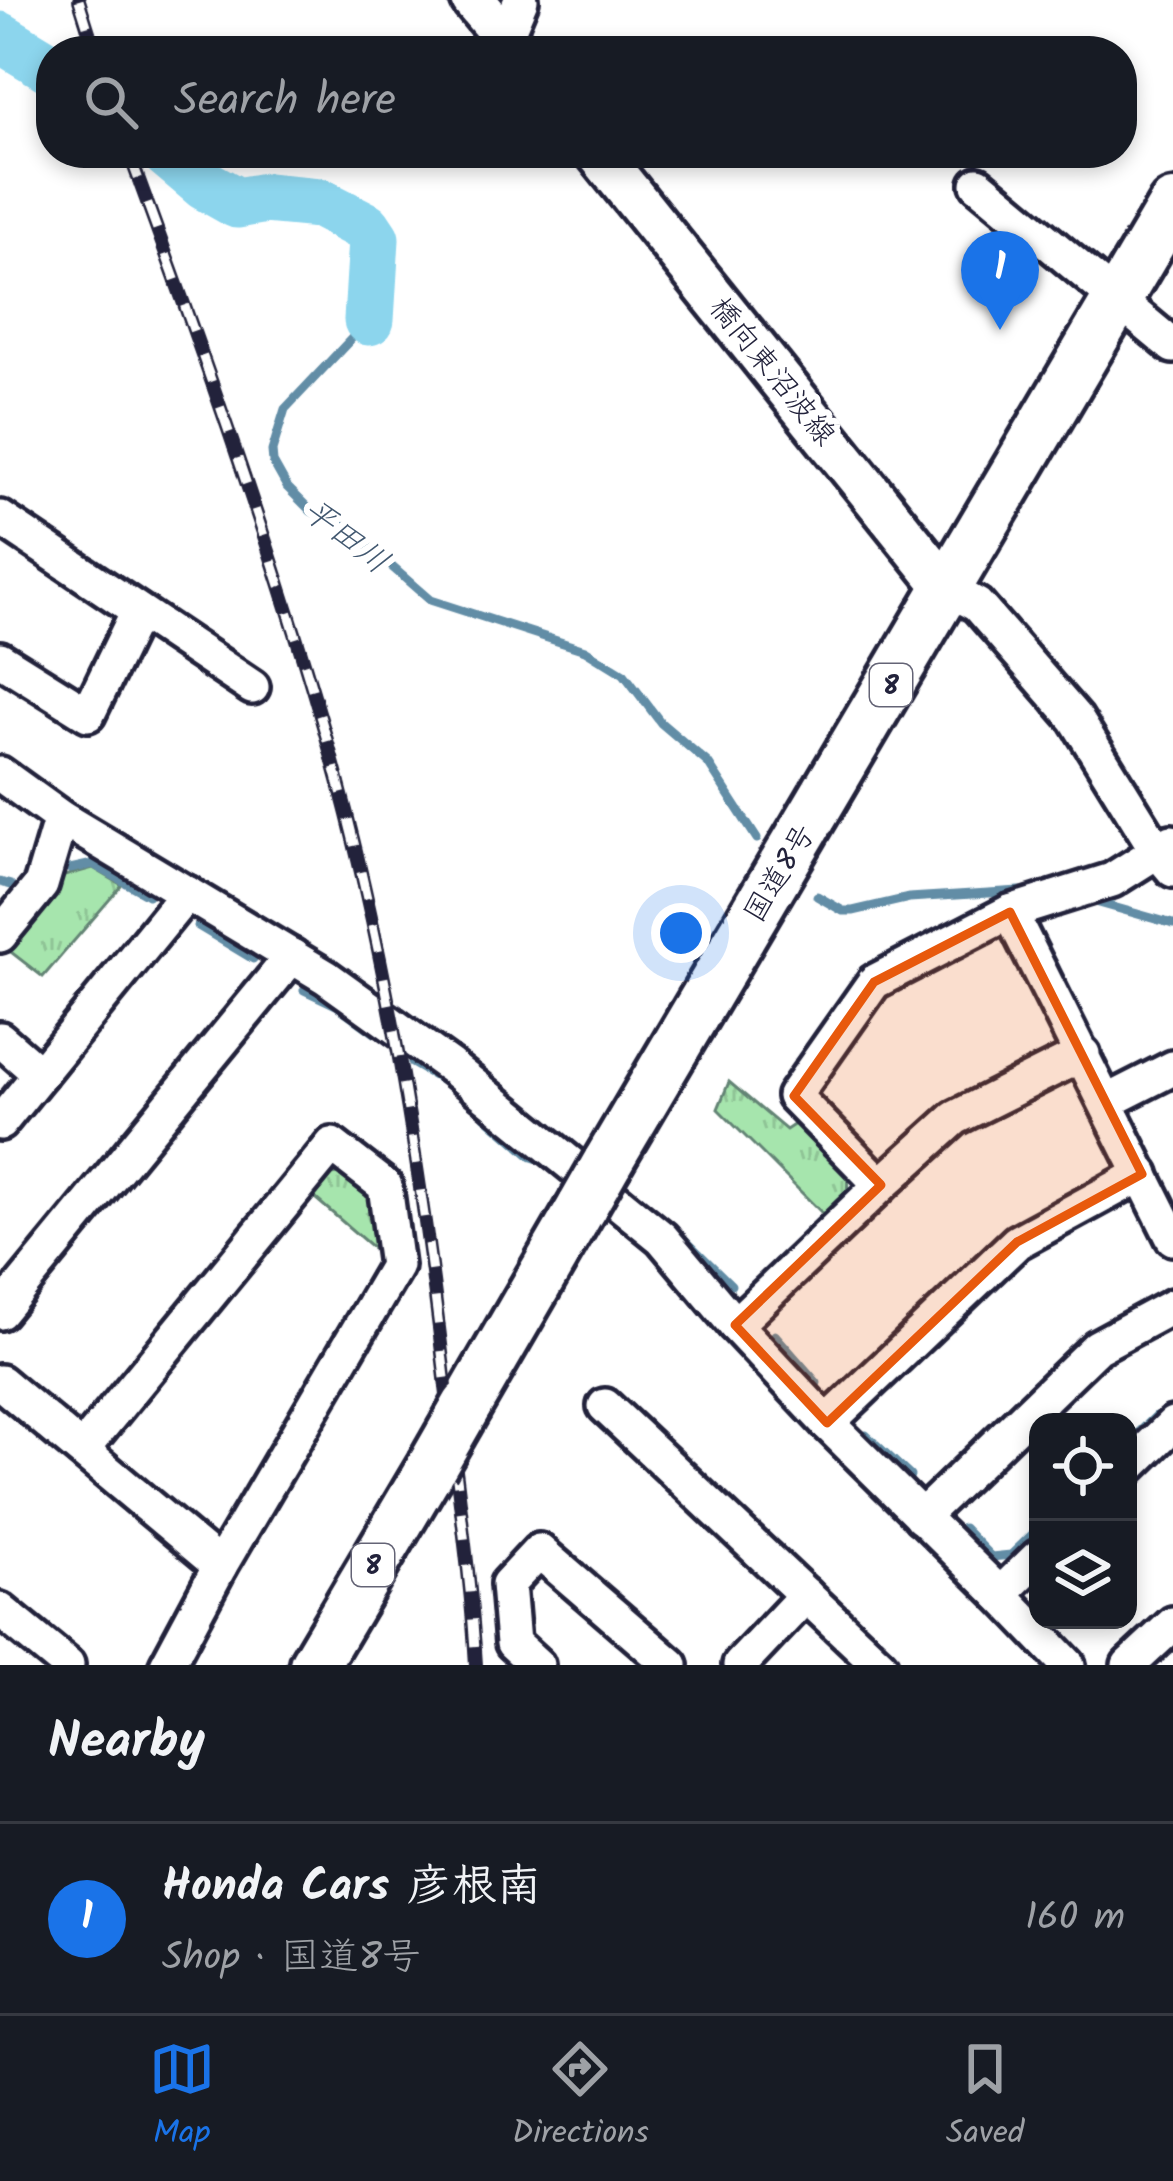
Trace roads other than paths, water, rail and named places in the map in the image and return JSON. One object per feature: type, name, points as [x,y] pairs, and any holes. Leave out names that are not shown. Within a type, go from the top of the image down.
[{"type":"highway","name":"国道8号","points":[[314,1665],[1173,206]]},
{"type":"main road","points":[[473,0],[514,30]]},
{"type":"main road","name":"橋向東沼波線","points":[[610,168],[948,589]]},
{"type":"street","points":[[978,184],[1173,346]]},
{"type":"street","points":[[0,518],[252,687]]},
{"type":"street","points":[[881,1185],[794,1096],[874,982],[1010,912],[1112,880],[1168,854],[1076,719],[977,604],[948,589]]},
{"type":"street","points":[[0,659],[88,714],[138,611]]},
{"type":"street","points":[[0,774],[61,818],[292,956],[450,1066],[662,1238],[827,1424],[1068,1665]]},
{"type":"street","points":[[0,935],[41,884],[61,818]]},
{"type":"street","points":[[0,1123],[187,893]]},
{"type":"street","points":[[1010,912],[1173,1238]]},
{"type":"street","points":[[0,1312],[292,956]]},
{"type":"street","points":[[0,1039],[40,1074]]},
{"type":"street","points":[[735,1325],[955,1118],[1083,1054]]},
{"type":"street","points":[[1108,1101],[1173,1068]]},
{"type":"street","points":[[82,1450],[332,1145],[385,1186],[396,1266],[166,1665]]},
{"type":"street","points":[[827,1424],[1017,1241],[1142,1174]]},
{"type":"street","points":[[921,1517],[1097,1347],[1173,1306]]},
{"type":"street","points":[[0,1382],[220,1565]]},
{"type":"street","points":[[605,1406],[880,1665]]},
{"type":"street","points":[[1137,1459],[1173,1424]]},
{"type":"street","points":[[537,1665],[513,1642],[508,1584],[539,1551],[671,1665]]},
{"type":"street","points":[[1000,1594],[1029,1566]]},
{"type":"street","points":[[740,1665],[806,1595]]},
{"type":"street","points":[[0,1610],[68,1665]]},
{"type":"street","points":[[1129,1665],[1173,1624]]},
{"type":"waterway","name":"平田川","points":[[0,37],[36,59]]},
{"type":"waterway","name":"平田川","points":[[185,168],[237,203],[266,198],[319,203],[366,227],[374,239],[369,320]]},
{"type":"waterway","name":"平田川","points":[[369,320],[285,409],[272,451],[287,487],[311,511],[344,525],[430,600],[585,650],[624,674],[661,723],[708,763],[757,839]]},
{"type":"waterway","points":[[70,869],[93,864],[148,895]]},
{"type":"waterway","points":[[0,882],[11,885]]},
{"type":"waterway","name":"平田川","points":[[817,896],[843,911],[853,911],[909,898],[1020,891]]},
{"type":"waterway","name":"平田川","points":[[1099,903],[1173,924]]},
{"type":"waterway","points":[[198,926],[253,959]]},
{"type":"waterway","points":[[304,990],[338,1006],[375,1033]]},
{"type":"waterway","points":[[412,1063],[450,1085]]},
{"type":"waterway","points":[[485,1116],[532,1157],[548,1162]]},
{"type":"waterway","points":[[680,1235],[731,1285]]},
{"type":"waterway","points":[[775,1335],[817,1383]]},
{"type":"waterway","points":[[1137,1434],[1156,1416]]},
{"type":"waterway","points":[[866,1435],[910,1476]]},
{"type":"waterway","points":[[963,1528],[991,1557],[1011,1555],[1029,1538]]},
{"type":"railway","points":[[79,0],[90,36]]},
{"type":"railway","points":[[134,168],[277,576],[365,888],[426,1231],[476,1665]]},
{"type":"place","name":"Honda Cars 彦根南","points":[[1000,330]]}]
